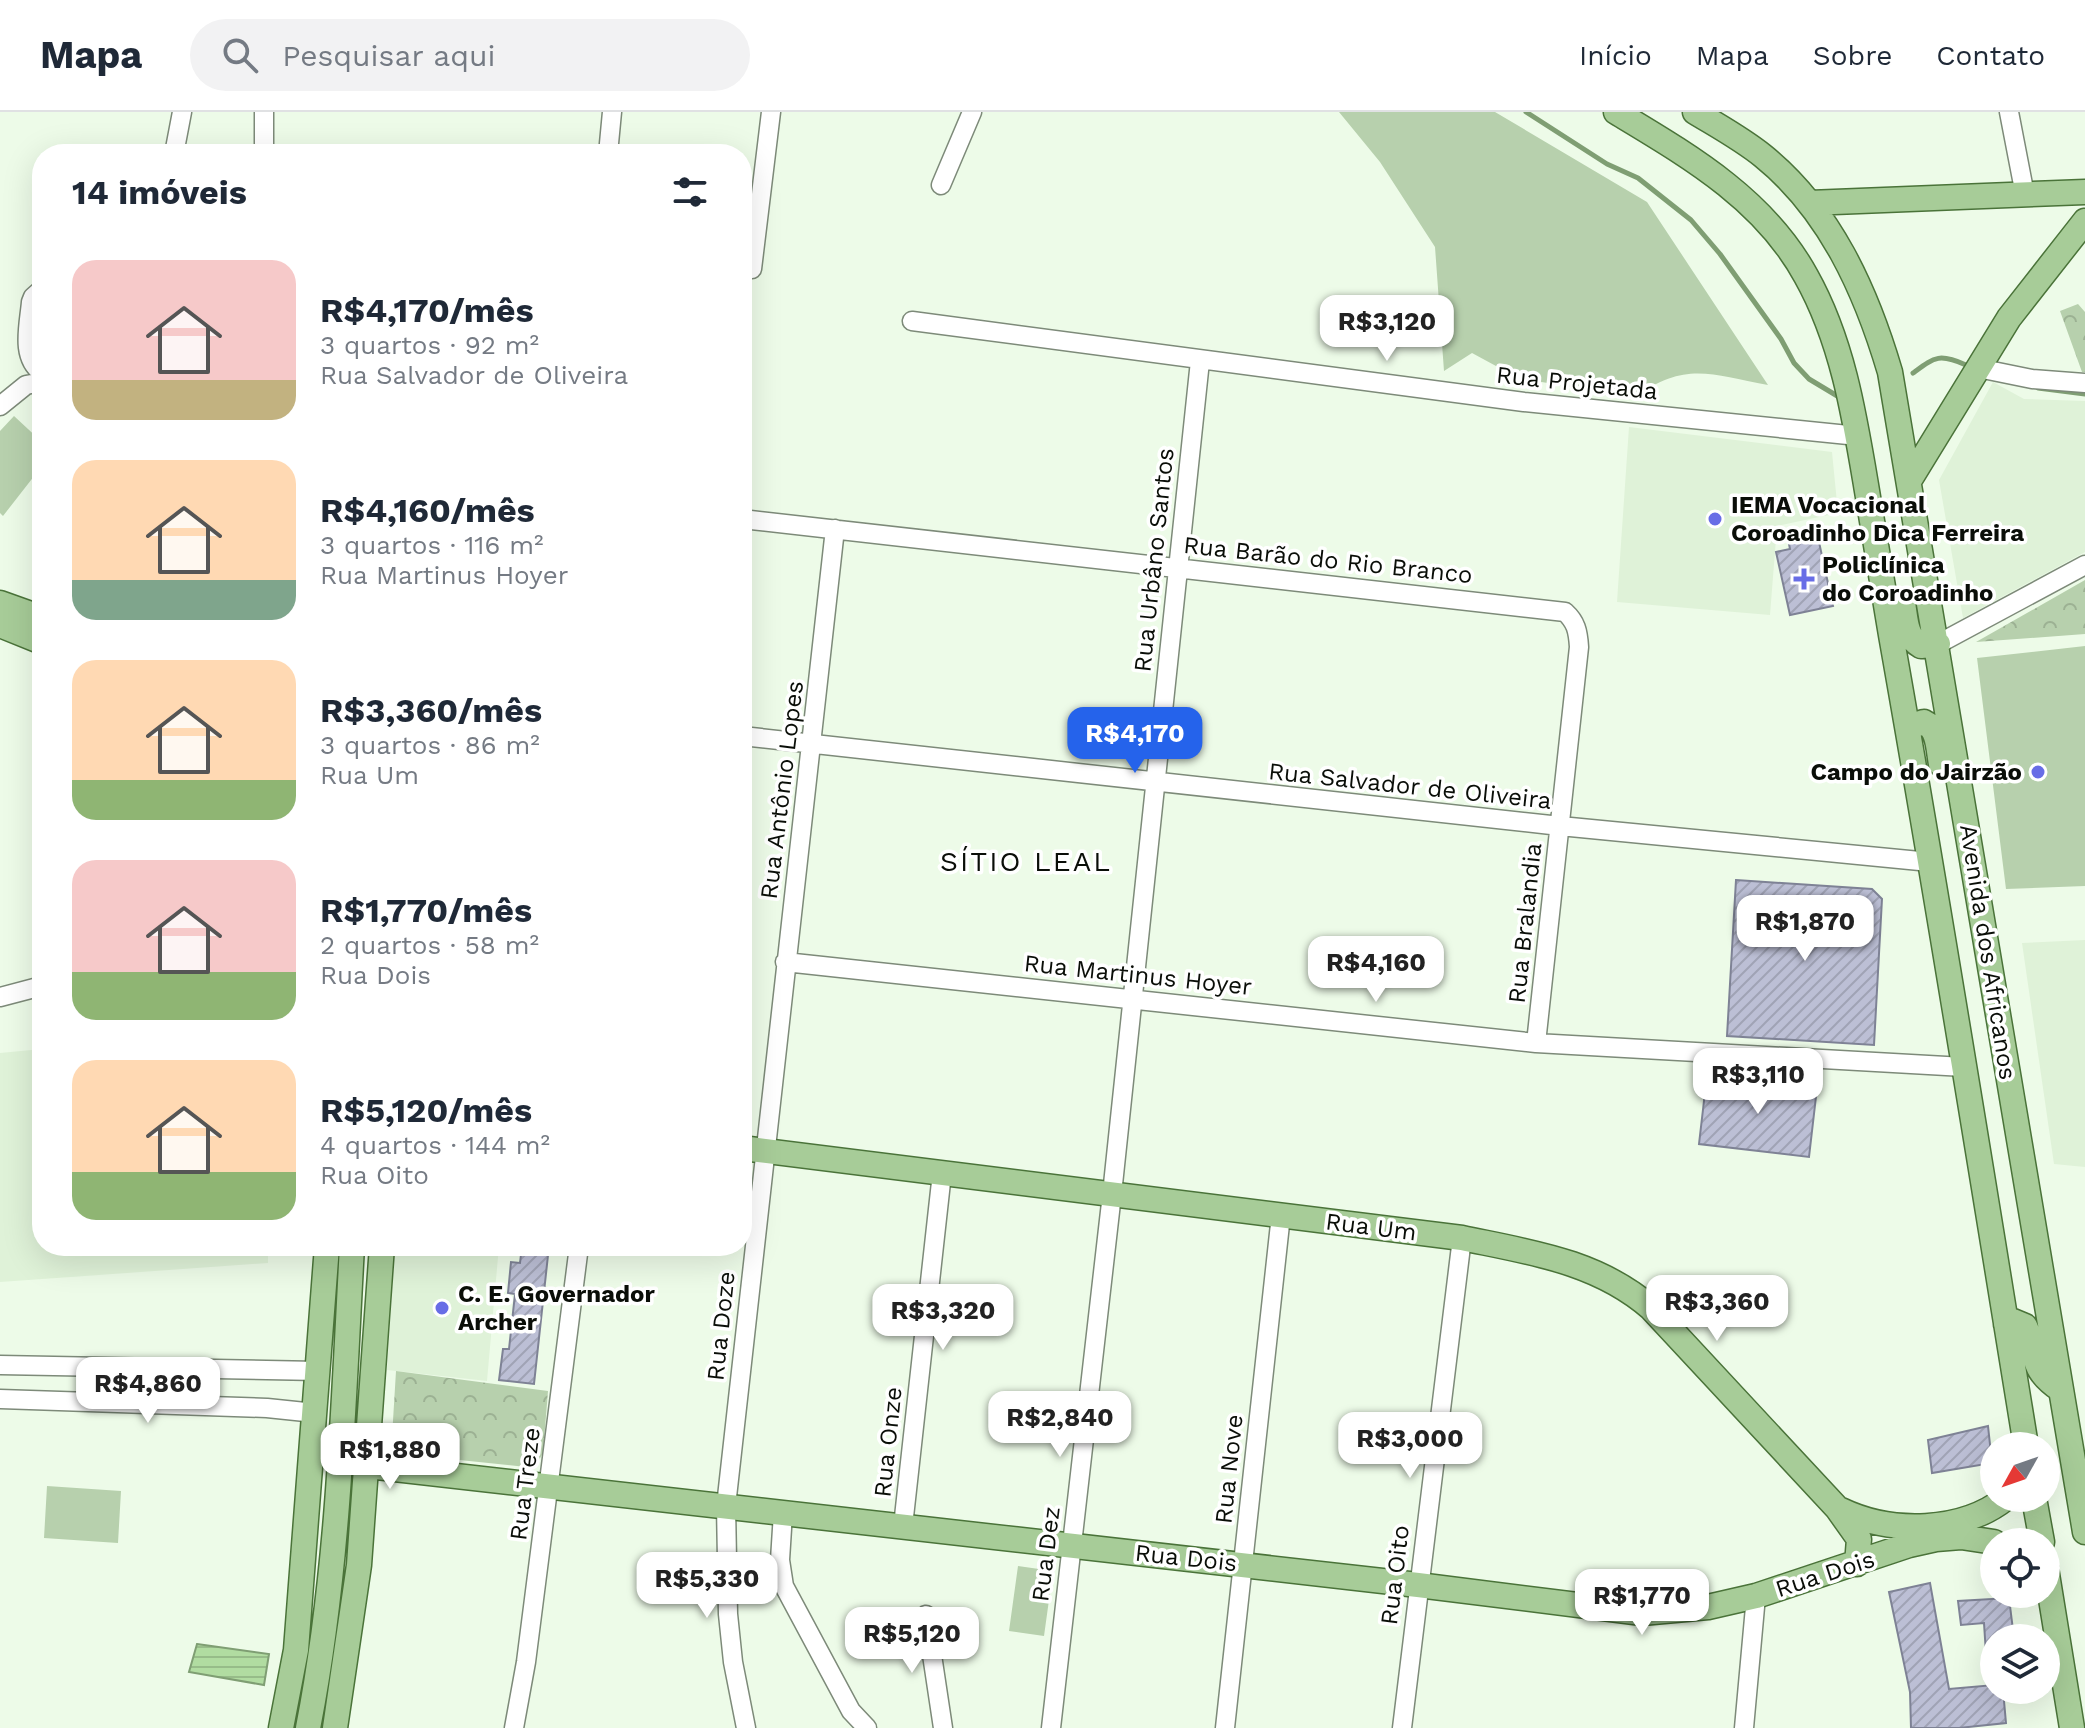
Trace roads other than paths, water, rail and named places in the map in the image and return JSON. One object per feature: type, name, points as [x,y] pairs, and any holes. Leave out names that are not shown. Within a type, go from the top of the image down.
[{"type":"main road","name":"Avenida dos Africanos","points":[[1616,112],[1712,172],[1749,203],[1778,234],[1805,274],[1823,309],[1841,361],[1858,436],[1908,727],[2024,1432]]},
{"type":"main road","name":"Avenida dos Africanos","points":[[1695,112],[1720,118],[1809,203],[1840,249],[1875,323],[1899,412],[2085,1532]]},
{"type":"main road","points":[[1809,203],[2082,195]]},
{"type":"main road","points":[[1909,481],[2009,318],[2085,221]]},
{"type":"main road","points":[[1868,500],[1891,536],[1908,634],[1921,646],[1938,644]]},
{"type":"main road","points":[[0,603],[32,614]]},
{"type":"main road","points":[[0,625],[32,638]]},
{"type":"main road","points":[[1908,727],[1924,722],[1935,732],[1942,768],[1965,814]]},
{"type":"main road","name":"Rua Um","points":[[753,1150],[1462,1238],[1586,1267],[1631,1291],[1674,1332],[1837,1508],[1859,1539],[1857,1564]]},
{"type":"main road","points":[[281,1728],[296,1650],[326,1256]]},
{"type":"main road","points":[[308,1728],[321,1662],[340,1467],[351,1256]]},
{"type":"main road","points":[[335,1728],[359,1565],[381,1256]]},
{"type":"main road","points":[[2006,1324],[2013,1321],[2025,1326],[2035,1364],[2046,1379],[2061,1390]]},
{"type":"main road","name":"Rua Dois","points":[[368,1466],[1642,1613],[1708,1607],[1756,1596],[1909,1545],[1941,1538],[1980,1540]]},
{"type":"main road","name":"Rua Dois","points":[[1837,1508],[1880,1524],[1915,1526],[1965,1519],[1985,1512]]},
{"type":"main road","points":[[2053,1608],[2072,1728]]},
{"type":"main road","points":[[2061,1657],[2068,1675],[2085,1686]]},
{"type":"street","points":[[176,144],[182,112]]},
{"type":"street","points":[[264,112],[264,144]]},
{"type":"street","points":[[609,144],[612,112]]},
{"type":"street","points":[[752,269],[771,112]]},
{"type":"street","points":[[941,185],[972,112]]},
{"type":"street","points":[[2009,112],[2025,195]]},
{"type":"street","points":[[32,300],[28,344],[32,360]]},
{"type":"street","name":"Rua Projetada","points":[[912,321],[1524,402],[1858,436]]},
{"type":"street","name":"Rua Urbâno Santos","points":[[1112,1194],[1200,361]]},
{"type":"street","points":[[1978,368],[2032,379],[2085,383]]},
{"type":"street","points":[[0,406],[26,385],[32,384]]},
{"type":"street","name":"Rua Barão do Rio Branco","points":[[752,520],[1551,608],[1565,612],[1572,619]]},
{"type":"street","name":"Rua Antônio Lopes","points":[[753,1150],[785,962],[835,529]]},
{"type":"street","points":[[1938,644],[2085,565]]},
{"type":"street","name":"Rua Bralandia","points":[[1536,1043],[1579,647],[1578,630],[1572,619]]},
{"type":"street","name":"Rua Salvador de Oliveira","points":[[752,737],[1560,826],[1930,862]]},
{"type":"street","name":"Rua Martinus Hoyer","points":[[785,962],[1536,1043],[1964,1067]]},
{"type":"street","points":[[0,997],[32,989]]},
{"type":"street","name":"Rua Onze","points":[[903,1526],[942,1173]]},
{"type":"street","name":"Rua Dez","points":[[1051,1728],[1112,1194]]},
{"type":"street","name":"Rua Nove","points":[[1225,1728],[1281,1215]]},
{"type":"street","name":"Rua Oito","points":[[1402,1728],[1462,1238]]},
{"type":"street","name":"Rua Treze","points":[[514,1728],[526,1662],[578,1256]]},
{"type":"street","name":"Rua Doze","points":[[745,1256],[726,1506],[728,1614],[733,1662],[746,1728]]},
{"type":"street","points":[[0,1365],[318,1371]]},
{"type":"street","points":[[0,1399],[267,1408],[315,1413]]},
{"type":"street","points":[[783,1513],[780,1560],[784,1586],[851,1711],[867,1728]]},
{"type":"street","points":[[1744,1728],[1756,1596]]},
{"type":"street","points":[[926,1615],[943,1728]]},
{"type":"waterway","points":[[1526,112],[1607,164],[1638,178],[1691,220],[1720,254],[1781,339],[1794,363],[1809,379],[1839,397]]},
{"type":"waterway","points":[[1913,373],[1938,358],[1966,365]]},
{"type":"waterway","points":[[2038,388],[2085,394]]},
{"type":"place","name":"IEMA Vocacional Coroadinho Dica Ferreira","points":[[1715,519]]},
{"type":"place","name":"Policlínica do Coroadinho","points":[[1804,579]]},
{"type":"place","name":"Campo do Jairzão","points":[[2038,772]]},
{"type":"place","name":"C. E. Governador Archer","points":[[442,1308]]},
{"type":"district","name":"SÍTIO LEAL","points":[[1026,861]]}]
